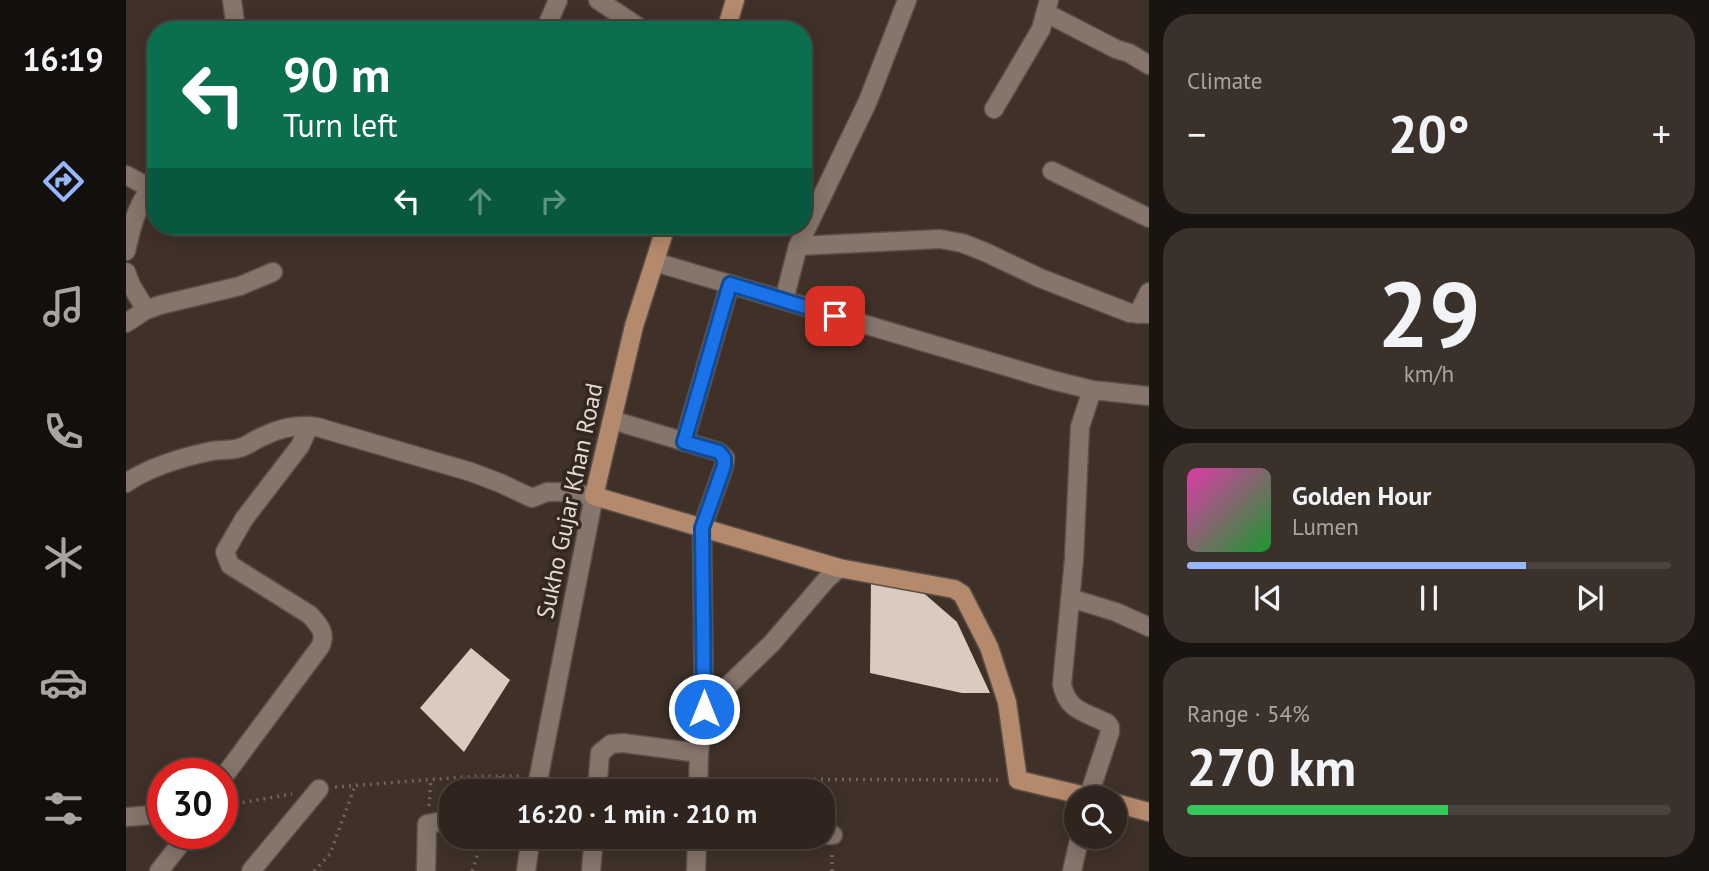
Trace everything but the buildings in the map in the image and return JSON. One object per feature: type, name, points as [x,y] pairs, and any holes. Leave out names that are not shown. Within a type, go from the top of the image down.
[{"type":"main road","points":[[729,21],[735,0]]},
{"type":"main road","name":"Sukho Gujar Khan Road","points":[[594,496],[634,326],[663,235]]},
{"type":"main road","points":[[594,496],[839,568],[954,589],[962,594],[989,647],[1007,702],[1018,780],[1064,792]]},
{"type":"main road","points":[[1127,804],[1147,806]]},
{"type":"street","points":[[232,0],[235,21]]},
{"type":"street","points":[[549,21],[558,0]]},
{"type":"street","points":[[598,0],[630,21]]},
{"type":"street","points":[[812,217],[867,102],[900,2]]},
{"type":"street","points":[[994,109],[1041,29],[1047,7],[1116,49],[1149,65]]},
{"type":"street","points":[[1052,171],[1149,218]]},
{"type":"street","points":[[126,175],[147,183]]},
{"type":"street","points":[[126,251],[135,213],[147,194]]},
{"type":"street","points":[[784,300],[803,235]]},
{"type":"street","points":[[798,246],[940,239],[985,251],[1040,278],[1130,313],[1143,314],[1149,292]]},
{"type":"street","points":[[655,262],[885,332],[1092,390],[1149,396]]},
{"type":"street","points":[[126,272],[146,310]]},
{"type":"street","points":[[126,323],[146,310],[160,305],[240,286],[273,272]]},
{"type":"street","points":[[684,442],[730,284]]},
{"type":"street","points":[[1092,390],[1080,427],[1074,559],[1062,684],[1063,692],[1075,709],[1107,723],[1110,727],[1094,786]]},
{"type":"street","points":[[612,421],[719,452],[724,458],[724,466],[702,528],[704,709],[699,779]]},
{"type":"street","points":[[126,483],[141,473],[160,466],[215,450],[240,448],[291,426],[309,426],[471,472],[532,498],[547,492],[594,496]]},
{"type":"street","points":[[238,758],[324,639],[323,632],[310,615],[230,565],[225,552],[244,519],[300,446],[309,426]]},
{"type":"street","name":"Sukho Gujar Khan Road","points":[[539,779],[594,496]]},
{"type":"street","points":[[704,709],[772,643],[839,568]]},
{"type":"street","points":[[1070,598],[1116,612],[1149,627]]},
{"type":"street","points":[[598,779],[600,753],[611,744],[623,743],[699,754]]},
{"type":"street","points":[[251,871],[319,789]]},
{"type":"street","points":[[126,817],[147,815]]},
{"type":"street","points":[[426,871],[427,824],[439,822]]},
{"type":"street","points":[[159,871],[176,849]]},
{"type":"street","points":[[526,871],[529,849]]},
{"type":"street","points":[[591,871],[593,849]]},
{"type":"street","points":[[696,871],[697,849]]},
{"type":"street","points":[[1072,871],[1077,849]]},
{"type":"path","points":[[238,803],[319,789],[500,776],[516,779]]},
{"type":"path","points":[[427,824],[431,780]]},
{"type":"path","points":[[835,783],[1018,780]]},
{"type":"path","points":[[314,871],[330,855],[355,786]]},
{"type":"path","points":[[472,871],[480,849]]},
{"type":"route","points":[[704,709],[702,528],[724,466],[724,458],[719,452],[684,442],[730,284],[835,316]]}]
